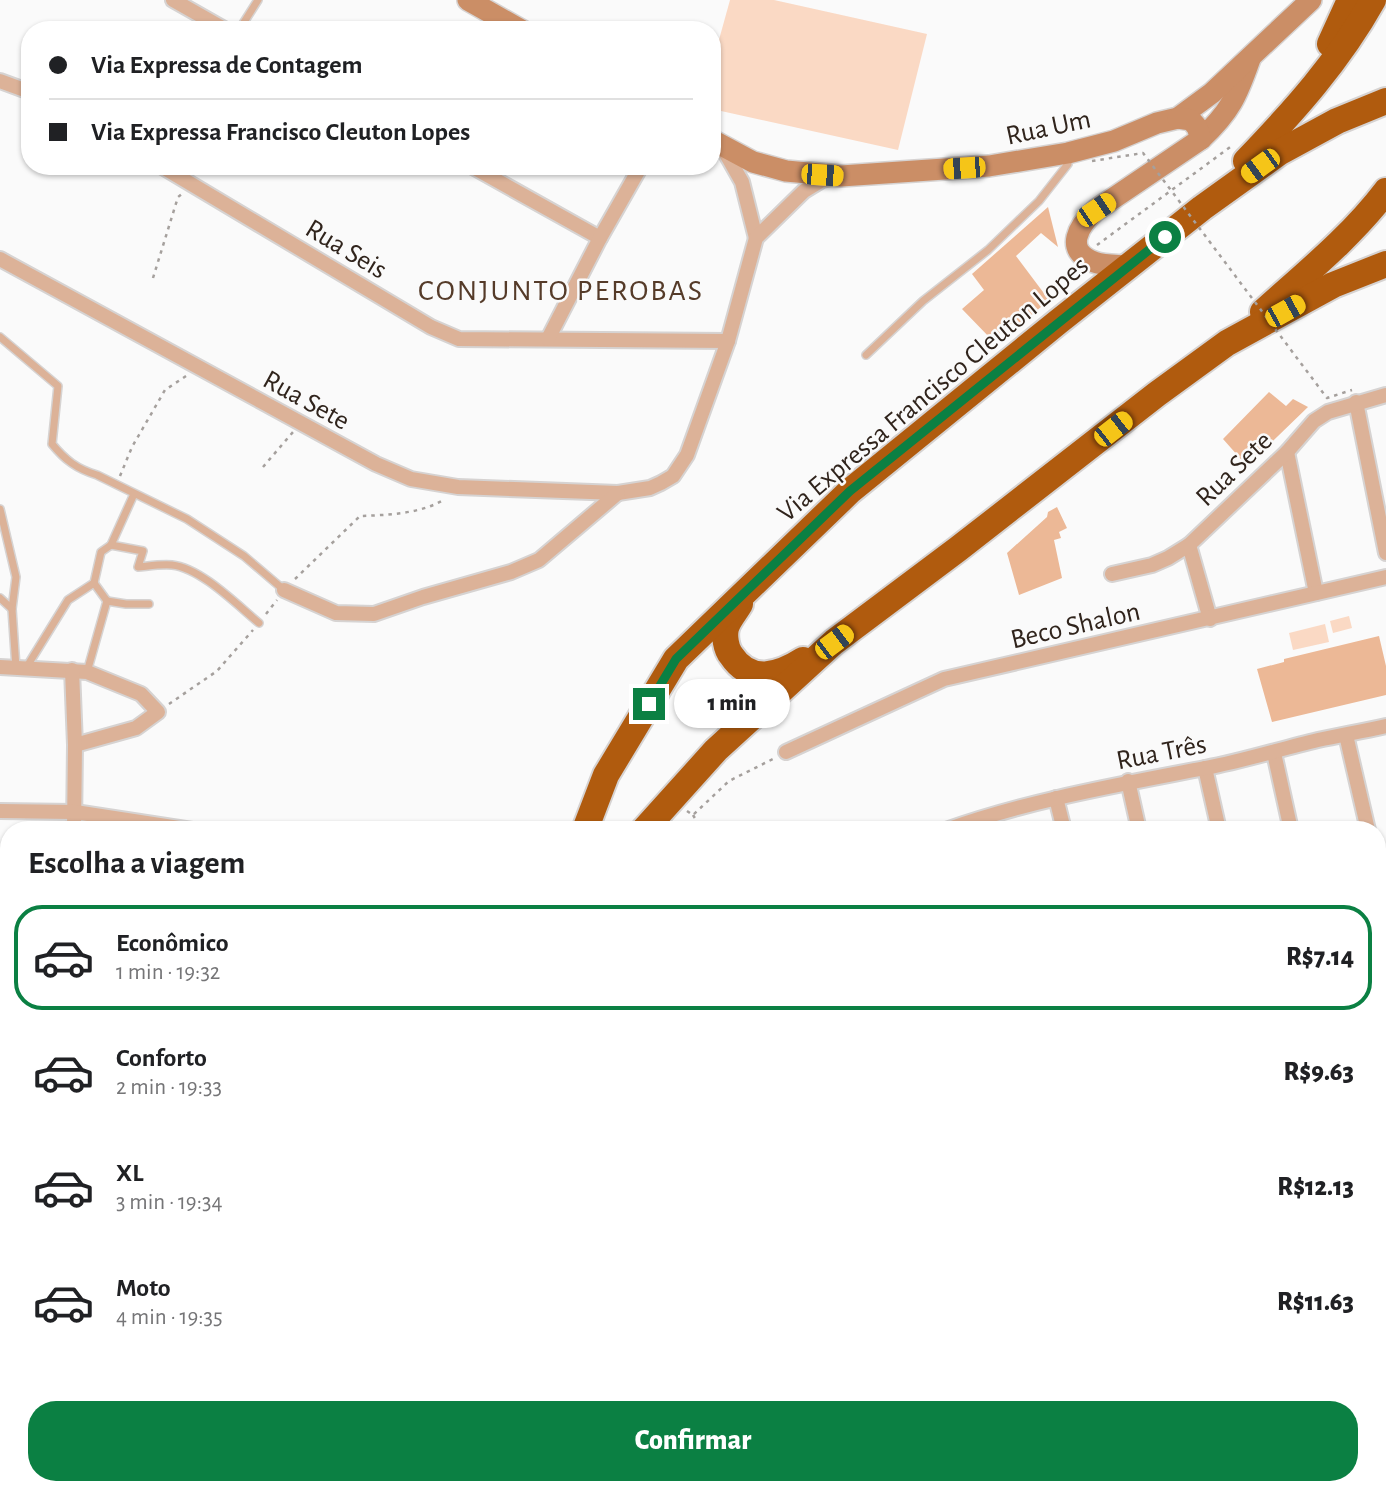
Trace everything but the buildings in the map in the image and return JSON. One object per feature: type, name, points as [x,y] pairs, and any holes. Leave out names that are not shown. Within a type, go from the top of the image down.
[{"type":"highway","points":[[1202,208],[1300,105],[1333,64],[1373,0]]},
{"type":"highway","points":[[1300,105],[1346,8]]},
{"type":"highway","points":[[1202,208],[1280,152],[1337,121],[1386,102]]},
{"type":"highway","points":[[651,821],[716,750],[834,642],[1227,343],[1337,244],[1386,191]]},
{"type":"highway","name":"Via Expressa Francisco Cleuton Lopes","points":[[588,821],[606,775],[676,659],[850,491],[1202,208]]},
{"type":"highway","points":[[1227,343],[1333,285],[1386,264]]},
{"type":"highway","points":[[750,587],[726,628],[727,650],[746,672],[785,672],[834,642]]},
{"type":"street","points":[[173,0],[208,21]]},
{"type":"street","points":[[454,0],[490,21]]},
{"type":"street","points":[[468,0],[505,21]]},
{"type":"street","name":"Rua Um","points":[[721,145],[753,162],[786,172],[841,176],[989,166],[1068,153],[1114,141],[1178,118],[1212,93],[1311,0],[1346,8]]},
{"type":"street","points":[[1128,266],[1102,264],[1083,255],[1077,244],[1081,223],[1201,139],[1223,119],[1237,96],[1252,55]]},
{"type":"street","points":[[0,81],[21,89]]},
{"type":"street","points":[[1178,118],[1191,120],[1201,139]]},
{"type":"street","points":[[721,150],[742,182],[757,238]]},
{"type":"street","name":"Rua Seis","points":[[177,175],[430,327],[459,339],[728,341]]},
{"type":"street","points":[[487,175],[600,238]]},
{"type":"street","points":[[548,340],[636,175]]},
{"type":"street","name":"Rua Sete","points":[[0,259],[301,424],[376,464],[411,479],[458,487],[618,493],[650,488],[673,476],[687,455],[728,341],[757,238],[804,191],[822,180],[841,176]]},
{"type":"street","name":"Rua Sete","points":[[1112,574],[1152,565],[1189,545],[1287,452],[1314,421],[1354,396],[1386,395]]},
{"type":"street","points":[[1354,396],[1385,534],[1386,553]]},
{"type":"street","points":[[1287,452],[1316,593]]},
{"type":"street","points":[[284,590],[336,613],[374,614],[539,561],[618,493]]},
{"type":"street","points":[[1189,545],[1210,619]]},
{"type":"street","name":"Beco Shalon","points":[[786,752],[944,679],[1386,578]]},
{"type":"street","points":[[0,667],[87,672],[141,694],[158,712],[135,728],[75,745]]},
{"type":"street","points":[[72,670],[74,821]]},
{"type":"street","name":"Rua Três","points":[[991,821],[1056,799],[1128,781],[1205,768],[1386,726]]},
{"type":"street","points":[[1346,735],[1366,821]]},
{"type":"street","points":[[1274,753],[1289,821]]},
{"type":"street","points":[[1205,768],[1217,821]]},
{"type":"street","points":[[1128,781],[1137,821]]},
{"type":"street","points":[[1056,799],[1061,821]]},
{"type":"street","points":[[0,811],[75,812],[104,821]]},
{"type":"lane","points":[[245,21],[258,0]]},
{"type":"lane","points":[[866,355],[923,301],[988,250],[1039,201],[1068,164],[1068,153]]},
{"type":"lane","points":[[0,337],[58,386],[52,443],[66,460],[187,519],[244,556],[284,590]]},
{"type":"lane","points":[[21,668],[68,600],[94,583],[101,552],[111,545],[134,494]]},
{"type":"lane","points":[[0,509],[16,577],[12,609],[21,668]]},
{"type":"lane","points":[[111,545],[143,551],[138,567],[171,565],[185,568],[207,581],[259,623]]},
{"type":"lane","points":[[94,583],[107,601],[149,604]]},
{"type":"lane","points":[[0,598],[12,609]]},
{"type":"lane","points":[[87,672],[107,601]]},
{"type":"path","points":[[1083,255],[1236,143]]},
{"type":"path","points":[[1091,161],[1143,153],[1327,398],[1354,396]]},
{"type":"path","points":[[153,278],[178,197],[195,186]]},
{"type":"path","points":[[117,485],[132,447],[165,390],[199,368]]},
{"type":"path","points":[[263,467],[301,424]]},
{"type":"path","points":[[693,815],[729,780],[786,752]]},
{"type":"path","points":[[670,798],[693,815],[697,821]]},
{"type":"shaded area","points":[[730,0],[774,0],[927,34],[898,150],[721,111],[721,32]]},
{"type":"shaded area","points":[[1349,616],[1352,628],[1333,633],[1330,621]]},
{"type":"shaded area","points":[[1325,624],[1329,642],[1293,650],[1289,633]]},
{"type":"district","name":"CONJUNTO PEROBAS","points":[[561,290]]},
{"type":"route","points":[[649,704],[676,659],[850,491],[1165,237]]}]
